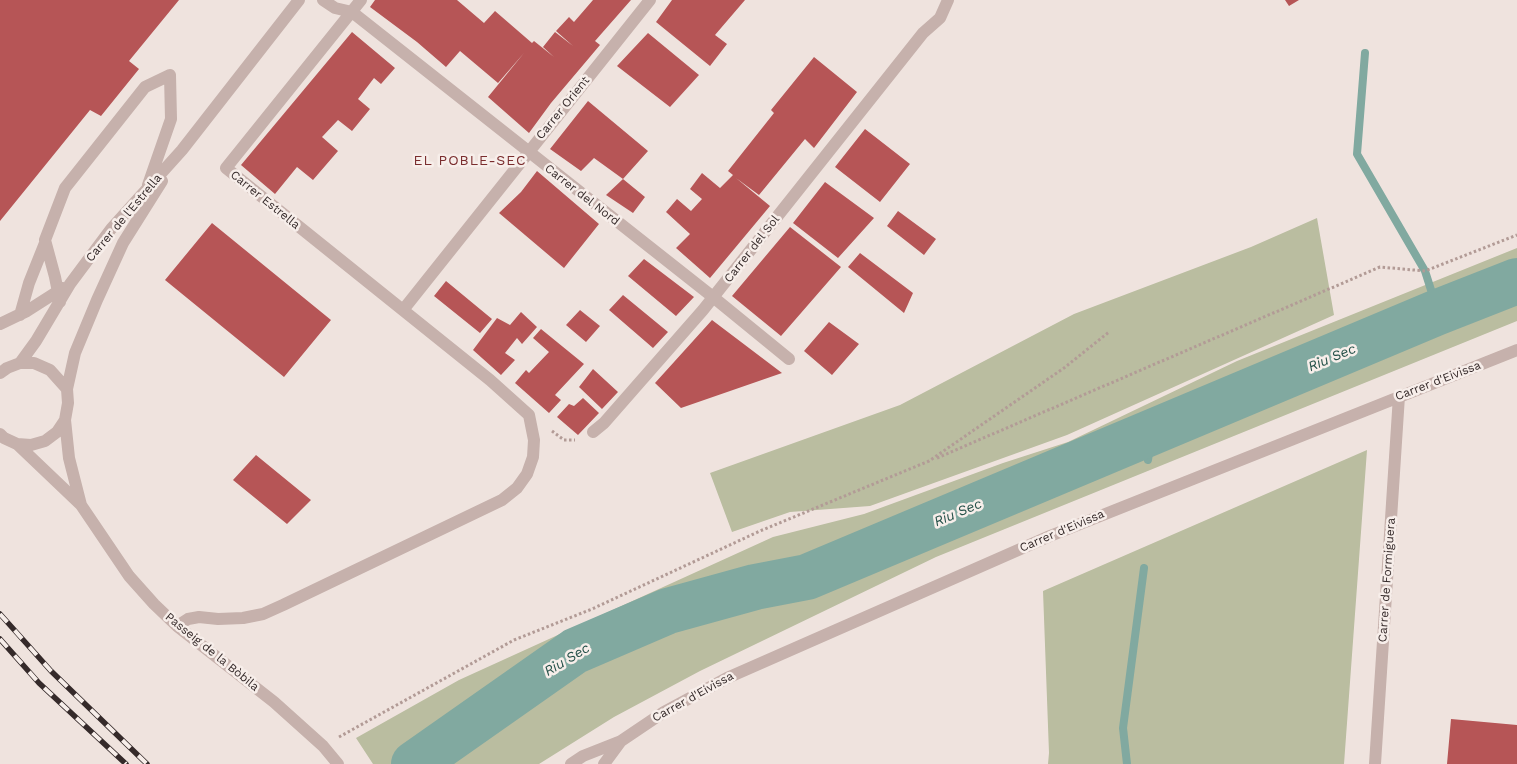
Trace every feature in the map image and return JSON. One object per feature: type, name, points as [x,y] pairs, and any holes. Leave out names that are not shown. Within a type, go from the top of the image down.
[{"type":"street","name":"Carrer de l'Estrella","points":[[20,363],[36,341],[59,297],[111,229],[182,150],[299,0]]},
{"type":"street","name":"Carrer del Nord","points":[[322,0],[335,8],[351,6],[528,152],[789,359]]},
{"type":"street","name":"Carrer Estrella","points":[[361,0],[351,6],[226,168],[403,310]]},
{"type":"street","name":"Carrer Orient","points":[[403,310],[650,0]]},
{"type":"street","name":"Carrer del Sol","points":[[594,432],[604,423],[713,297],[923,34],[940,18],[948,0]]},
{"type":"street","points":[[20,315],[65,188],[145,87],[170,75],[172,119],[146,190]]},
{"type":"street","name":"Carrer de l'Estrella","points":[[65,420],[68,403],[67,389],[75,353],[97,300],[124,243],[182,150]]},
{"type":"street","points":[[0,324],[59,297],[45,243]]},
{"type":"street","points":[[176,626],[188,619],[218,620],[263,614],[502,500],[517,488],[527,474],[533,457],[534,440],[529,415],[490,380],[403,310]]},
{"type":"street","name":"Carrer d'Eivissa","points":[[571,764],[583,756],[621,740],[664,712],[727,678],[1050,536],[1517,350]]},
{"type":"street","points":[[0,373],[20,363],[34,363],[50,370],[67,389]]},
{"type":"street","name":"Carrer de Formiguera","points":[[1375,764],[1399,396]]},
{"type":"street","points":[[16,444],[31,444],[45,441],[56,432],[65,420]]},
{"type":"street","name":"Passeig de la Bòbila","points":[[65,420],[70,458],[81,505]]},
{"type":"street","name":"Passeig de la Bòbila","points":[[0,434],[16,444],[81,505],[129,576],[176,626],[274,702],[323,746],[338,764]]},
{"type":"street","name":"Carrer d'Eivissa","points":[[604,764],[621,740]]},
{"type":"path","points":[[323,746],[514,640],[592,609],[760,531],[929,461],[1380,267],[1425,272],[1517,235]]},
{"type":"path","points":[[929,461],[1064,368],[1109,332]]},
{"type":"path","points":[[529,415],[564,440],[581,440],[594,432]]},
{"type":"green space","points":[[1317,218],[1334,315],[1067,435],[870,506],[790,512],[732,532],[710,473],[900,405],[1074,314],[1251,247]]},
{"type":"green space","points":[[1517,248],[1517,321],[936,557],[700,671],[614,717],[539,764],[373,764],[356,738],[459,680],[773,537],[864,514],[1003,463],[1068,442],[1237,361]]},
{"type":"green space","points":[[1367,450],[1344,764],[1048,764],[1043,591]]},
{"type":"building","points":[[0,0],[179,0],[129,61],[139,69],[101,116],[90,110],[0,221]]},
{"type":"building","points":[[375,0],[457,0],[484,23],[495,11],[532,43],[534,41],[554,57],[543,47],[555,32],[573,46],[556,31],[569,17],[574,22],[593,0],[631,0],[595,41],[600,45],[551,103],[529,133],[488,97],[524,53],[498,83],[460,51],[446,67],[417,42],[370,7]]},
{"type":"building","points":[[672,0],[745,0],[715,35],[727,44],[710,66],[656,22]]},
{"type":"building","points":[[1285,0],[1299,0],[1289,6]]},
{"type":"building","points":[[352,32],[395,68],[381,84],[374,78],[358,99],[370,109],[352,131],[338,120],[322,137],[338,151],[313,180],[297,167],[275,194],[241,165]]},
{"type":"building","points":[[648,33],[699,75],[670,107],[617,66]]},
{"type":"building","points":[[814,57],[857,92],[814,148],[805,139],[759,195],[736,178],[770,206],[710,278],[676,248],[690,234],[666,212],[677,199],[691,211],[702,199],[690,189],[702,173],[720,188],[733,175],[728,171],[774,113],[771,110]]},
{"type":"building","points":[[588,101],[648,151],[623,179],[594,158],[581,171],[550,149]]},
{"type":"building","points":[[865,129],[910,164],[880,202],[835,167]]},
{"type":"building","points":[[537,171],[599,224],[564,268],[499,213],[521,192]]},
{"type":"building","points":[[623,179],[645,197],[633,213],[606,195]]},
{"type":"building","points":[[825,182],[874,218],[838,258],[793,223]]},
{"type":"building","points":[[898,211],[936,239],[924,255],[887,226]]},
{"type":"building","points":[[212,223],[331,320],[284,377],[165,280]]},
{"type":"building","points":[[790,227],[841,267],[781,336],[732,296]]},
{"type":"building","points":[[860,253],[913,293],[904,313],[848,267]]},
{"type":"building","points":[[644,259],[694,297],[676,316],[628,276]]},
{"type":"building","points":[[446,281],[492,319],[480,333],[434,296]]},
{"type":"building","points":[[623,295],[668,332],[653,348],[609,310]]},
{"type":"building","points":[[580,310],[600,326],[586,342],[566,325]]},
{"type":"building","points":[[521,312],[537,327],[522,344],[517,338],[505,353],[515,360],[501,375],[473,350],[497,318],[510,325]]},
{"type":"building","points":[[712,320],[782,373],[681,408],[655,383]]},
{"type":"building","points":[[829,322],[859,344],[832,375],[804,351]]},
{"type":"building","points":[[541,329],[584,364],[555,395],[561,400],[549,413],[515,383],[526,370],[529,373],[549,352],[533,338]]},
{"type":"building","points":[[593,369],[618,392],[602,409],[579,387]]},
{"type":"building","points":[[583,398],[599,413],[578,435],[557,417],[569,404],[574,406]]},
{"type":"building","points":[[256,455],[311,500],[287,524],[233,480]]},
{"type":"building","points":[[1451,719],[1517,725],[1517,764],[1447,764]]},
{"type":"waterway","points":[[1365,53],[1357,154],[1425,271],[1438,312]]},
{"type":"waterway","name":"Riu Sec","points":[[414,764],[575,651],[668,611],[755,587],[807,577],[1438,312],[1517,281]]},
{"type":"waterway","points":[[1148,460],[1152,432]]},
{"type":"waterway","points":[[1127,764],[1123,728],[1144,568]]},
{"type":"railway","points":[[0,614],[51,671],[147,764]]},
{"type":"railway","points":[[0,639],[39,683],[126,764]]},
{"type":"district","name":"EL POBLE-SEC","points":[[470,161]]}]
